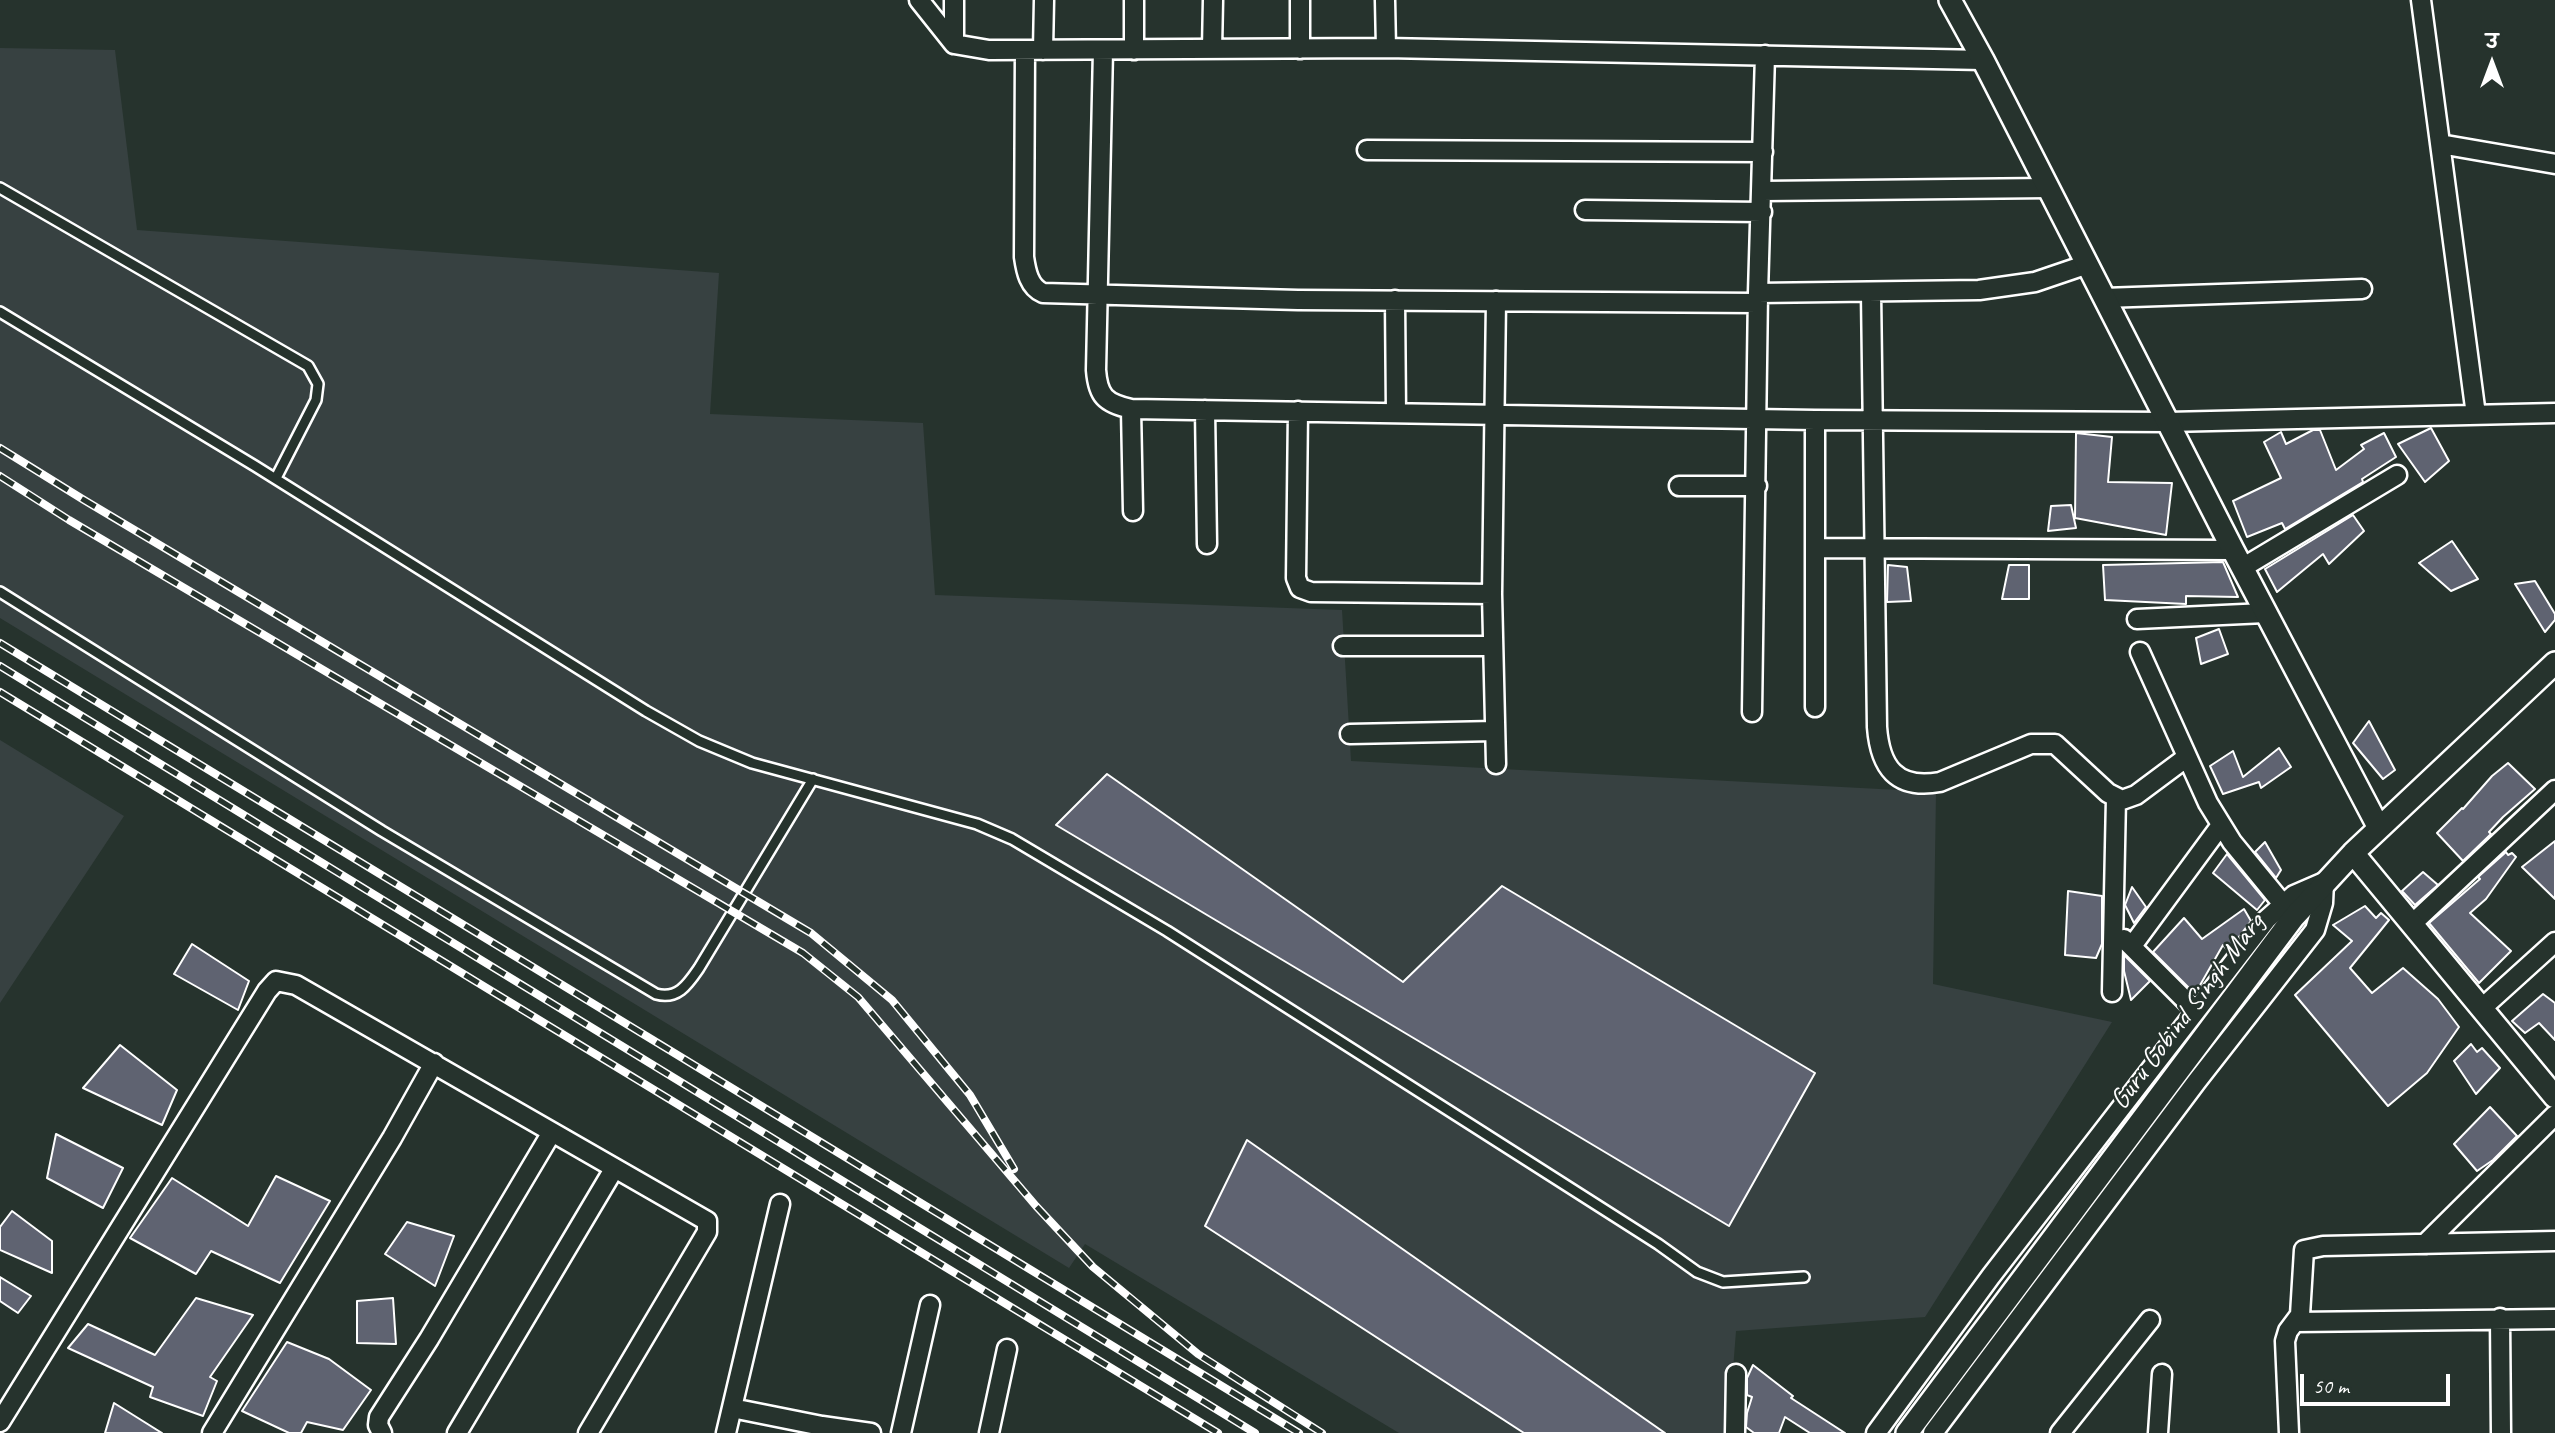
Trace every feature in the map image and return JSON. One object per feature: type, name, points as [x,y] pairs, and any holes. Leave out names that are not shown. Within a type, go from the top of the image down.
[{"type":"street","points":[[919,0],[954,44],[980,49],[1386,48],[1983,60]]},
{"type":"street","points":[[954,0],[954,44]]},
{"type":"street","points":[[1044,0],[1034,50],[1024,257],[1026,270],[1034,286],[1044,293],[1496,301],[1758,298],[1951,292],[2005,287],[2035,282],[2088,264]]},
{"type":"street","points":[[1134,50],[1135,0]]},
{"type":"street","points":[[1212,49],[1213,0]]},
{"type":"street","points":[[1300,0],[1300,49]]},
{"type":"street","points":[[1385,0],[1386,48]]},
{"type":"street","points":[[1950,0],[2049,188],[2265,613],[2379,828]]},
{"type":"street","points":[[2421,0],[2476,415]]},
{"type":"street","points":[[1103,50],[1097,383],[1108,402],[1131,409],[1815,420],[2168,422],[2555,413]]},
{"type":"street","points":[[1752,712],[1758,298],[1765,55]]},
{"type":"street","points":[[2440,144],[2555,164]]},
{"type":"street","points":[[1367,150],[1763,152]]},
{"type":"street","points":[[1763,191],[2049,188]]},
{"type":"street","points":[[1585,210],[1762,212]]},
{"type":"street","points":[[2104,298],[2362,289]]},
{"type":"street","points":[[1871,293],[1878,741],[1886,766],[1912,783],[1926,785],[1940,782],[2031,744],[2055,744],[2116,798],[2122,800],[2136,795],[2187,757]]},
{"type":"street","points":[[1395,300],[1396,413]]},
{"type":"street","points":[[1496,301],[1492,594],[1496,764]]},
{"type":"street","points":[[1131,409],[1133,511]]},
{"type":"street","points":[[1205,410],[1207,544]]},
{"type":"street","points":[[1298,411],[1296,578],[1300,589],[1311,592],[1492,594]]},
{"type":"street","points":[[1815,420],[1815,707]]},
{"type":"street","points":[[1815,548],[2238,559],[2397,475]]},
{"type":"street","points":[[1679,486],[1757,486]]},
{"type":"street","points":[[2137,620],[2265,613]]},
{"type":"street","points":[[1343,646],[1493,646]]},
{"type":"street","points":[[1876,1433],[1992,1276],[2267,919],[2287,911],[2232,842],[2208,803],[2140,652]]},
{"type":"street","name":"Guru Gobind Singh Marg","points":[[1907,1433],[2287,911],[2324,882],[2554,665]]},
{"type":"street","points":[[1350,734],[1495,731]]},
{"type":"street","points":[[2412,924],[2555,790]]},
{"type":"street","points":[[2112,992],[2116,798]]},
{"type":"street","points":[[2132,946],[2221,825]]},
{"type":"street","points":[[2353,853],[2555,1097]]},
{"type":"street","points":[[1933,1433],[2197,1081],[2315,930],[2323,903],[2324,882]]},
{"type":"street","points":[[2113,928],[2196,1011]]},
{"type":"street","points":[[2482,1009],[2555,942]]},
{"type":"street","points":[[0,1422],[271,984],[284,981],[296,985],[434,1063],[707,1221],[708,1228],[588,1433]]},
{"type":"street","points":[[212,1433],[392,1138],[434,1063]]},
{"type":"street","points":[[2425,1244],[2555,1115]]},
{"type":"street","points":[[382,1433],[378,1425],[379,1417],[429,1339],[552,1132]]},
{"type":"street","points":[[457,1433],[614,1169]]},
{"type":"street","points":[[726,1433],[780,1204]]},
{"type":"street","points":[[2289,1433],[2285,1341],[2288,1331],[2301,1315],[2304,1250],[2323,1245],[2555,1241]]},
{"type":"street","points":[[901,1433],[930,1306]]},
{"type":"street","points":[[2500,1318],[2501,1433]]},
{"type":"street","points":[[2296,1322],[2555,1319]]},
{"type":"street","points":[[2060,1433],[2150,1320]]},
{"type":"street","points":[[989,1433],[1007,1349]]},
{"type":"street","points":[[1735,1433],[1737,1374]]},
{"type":"street","points":[[2158,1433],[2162,1374]]},
{"type":"street","points":[[732,1408],[830,1430],[871,1433]]},
{"type":"lane","points":[[0,188],[308,366],[318,384],[316,400],[276,478]]},
{"type":"lane","points":[[0,312],[276,478],[646,711],[699,741],[752,763],[977,824],[1012,839],[1167,931],[1658,1244],[1697,1272],[1723,1282],[1804,1277]]},
{"type":"lane","points":[[0,592],[382,831],[665,996],[674,995],[686,986],[699,968],[813,779]]},
{"type":"shaded area","points":[[0,48],[115,50],[137,230],[719,273],[710,414],[923,423],[935,595],[1342,610],[1351,761],[1936,792],[1933,984],[2112,1022],[1925,1317],[1736,1331],[1728,1433],[1399,1433],[1085,1244],[1069,1268],[0,618]]},
{"type":"shaded area","points":[[0,740],[124,816],[0,1003]]},
{"type":"building","points":[[2431,428],[2449,461],[2425,482],[2398,444]]},
{"type":"building","points":[[2313,430],[2320,430],[2336,470],[2364,449],[2361,445],[2384,433],[2396,457],[2362,479],[2363,482],[2285,529],[2282,523],[2247,537],[2233,501],[2281,478],[2264,442],[2281,432],[2286,444]]},
{"type":"building","points":[[2076,433],[2112,437],[2108,482],[2172,483],[2166,535],[2075,518]]},
{"type":"building","points":[[2071,505],[2076,528],[2048,531],[2051,506]]},
{"type":"building","points":[[2353,515],[2364,531],[2329,564],[2323,554],[2277,592],[2265,569]]},
{"type":"building","points":[[2452,541],[2478,579],[2451,591],[2419,563]]},
{"type":"building","points":[[2223,562],[2238,597],[2186,596],[2186,604],[2105,600],[2103,565]]},
{"type":"building","points":[[1888,565],[1907,567],[1911,601],[1887,602]]},
{"type":"building","points":[[2009,565],[2029,565],[2029,599],[2002,599]]},
{"type":"building","points":[[2535,581],[2555,614],[2555,620],[2545,632],[2515,584]]},
{"type":"building","points":[[2219,629],[2228,654],[2201,664],[2196,638]]},
{"type":"building","points":[[2369,721],[2395,770],[2383,779],[2353,743]]},
{"type":"building","points":[[2279,748],[2291,767],[2261,788],[2259,782],[2223,794],[2210,766],[2233,751],[2243,777]]},
{"type":"building","points":[[2508,763],[2535,789],[2503,817],[2489,832],[2491,834],[2463,861],[2437,833]]},
{"type":"building","points":[[1107,774],[1403,982],[1502,886],[1815,1073],[1729,1226],[1056,825]]},
{"type":"building","points":[[2555,841],[2555,899],[2522,867]]},
{"type":"building","points":[[2265,842],[2281,870],[2276,878],[2255,852]]},
{"type":"building","points":[[2506,852],[2516,857],[2486,899],[2470,913],[2511,951],[2479,983],[2429,923],[2480,879],[2478,877]]},
{"type":"building","points":[[2227,854],[2265,900],[2257,910],[2213,873]]},
{"type":"building","points":[[2423,872],[2438,885],[2415,905],[2402,891]]},
{"type":"building","points":[[2132,887],[2146,907],[2134,923],[2125,905]]},
{"type":"building","points":[[2068,891],[2102,896],[2102,944],[2096,958],[2065,955]]},
{"type":"building","points":[[2365,906],[2376,918],[2381,913],[2389,920],[2350,968],[2372,993],[2403,968],[2438,999],[2459,1027],[2427,1073],[2388,1106],[2295,995],[2352,941],[2333,925]]},
{"type":"building","points":[[2244,909],[2251,921],[2228,951],[2223,945],[2195,994],[2153,952],[2184,918],[2202,939]]},
{"type":"building","points":[[192,944],[249,981],[238,1010],[174,974]]},
{"type":"building","points":[[2124,955],[2150,981],[2131,1000],[2124,971]]},
{"type":"building","points":[[2543,994],[2555,1003],[2555,1040],[2539,1023],[2525,1033],[2512,1021]]},
{"type":"building","points":[[2471,1044],[2477,1052],[2482,1048],[2500,1068],[2476,1094],[2454,1061]]},
{"type":"building","points":[[120,1045],[177,1090],[162,1125],[83,1088]]},
{"type":"building","points":[[2490,1107],[2517,1136],[2493,1160],[2477,1171],[2454,1144]]},
{"type":"building","points":[[56,1134],[123,1168],[103,1208],[47,1178]]},
{"type":"building","points":[[1247,1140],[1665,1433],[1524,1433],[1205,1226]]},
{"type":"building","points":[[276,1176],[330,1201],[280,1283],[211,1251],[196,1274],[130,1238],[172,1178],[248,1226]]},
{"type":"building","points":[[12,1211],[52,1241],[52,1273],[0,1250],[0,1227]]},
{"type":"building","points":[[407,1222],[454,1236],[435,1286],[385,1254]]},
{"type":"building","points":[[0,1277],[31,1296],[18,1313],[0,1301]]},
{"type":"building","points":[[196,1298],[253,1315],[210,1377],[217,1381],[203,1416],[150,1397],[153,1387],[68,1348],[88,1324],[155,1355]]},
{"type":"building","points":[[393,1298],[396,1344],[357,1343],[357,1301]]},
{"type":"building","points":[[287,1342],[329,1359],[371,1390],[343,1430],[307,1422],[301,1433],[289,1433],[242,1411]]},
{"type":"building","points":[[1753,1365],[1793,1396],[1791,1398],[1845,1433],[1810,1433],[1785,1417],[1779,1433],[1754,1433],[1746,1427],[1752,1397],[1747,1395],[1747,1378]]},
{"type":"building","points":[[114,1403],[162,1433],[105,1433]]},
{"type":"railway","points":[[0,448],[811,933],[892,1000],[970,1095],[1014,1169]]},
{"type":"railway","points":[[0,476],[69,520],[803,953],[858,997],[1036,1206],[1093,1267],[1198,1354],[1322,1433]]},
{"type":"railway","points":[[0,643],[1299,1433]]},
{"type":"railway","points":[[0,666],[1255,1433]]},
{"type":"railway","points":[[0,692],[1218,1433]]}]
